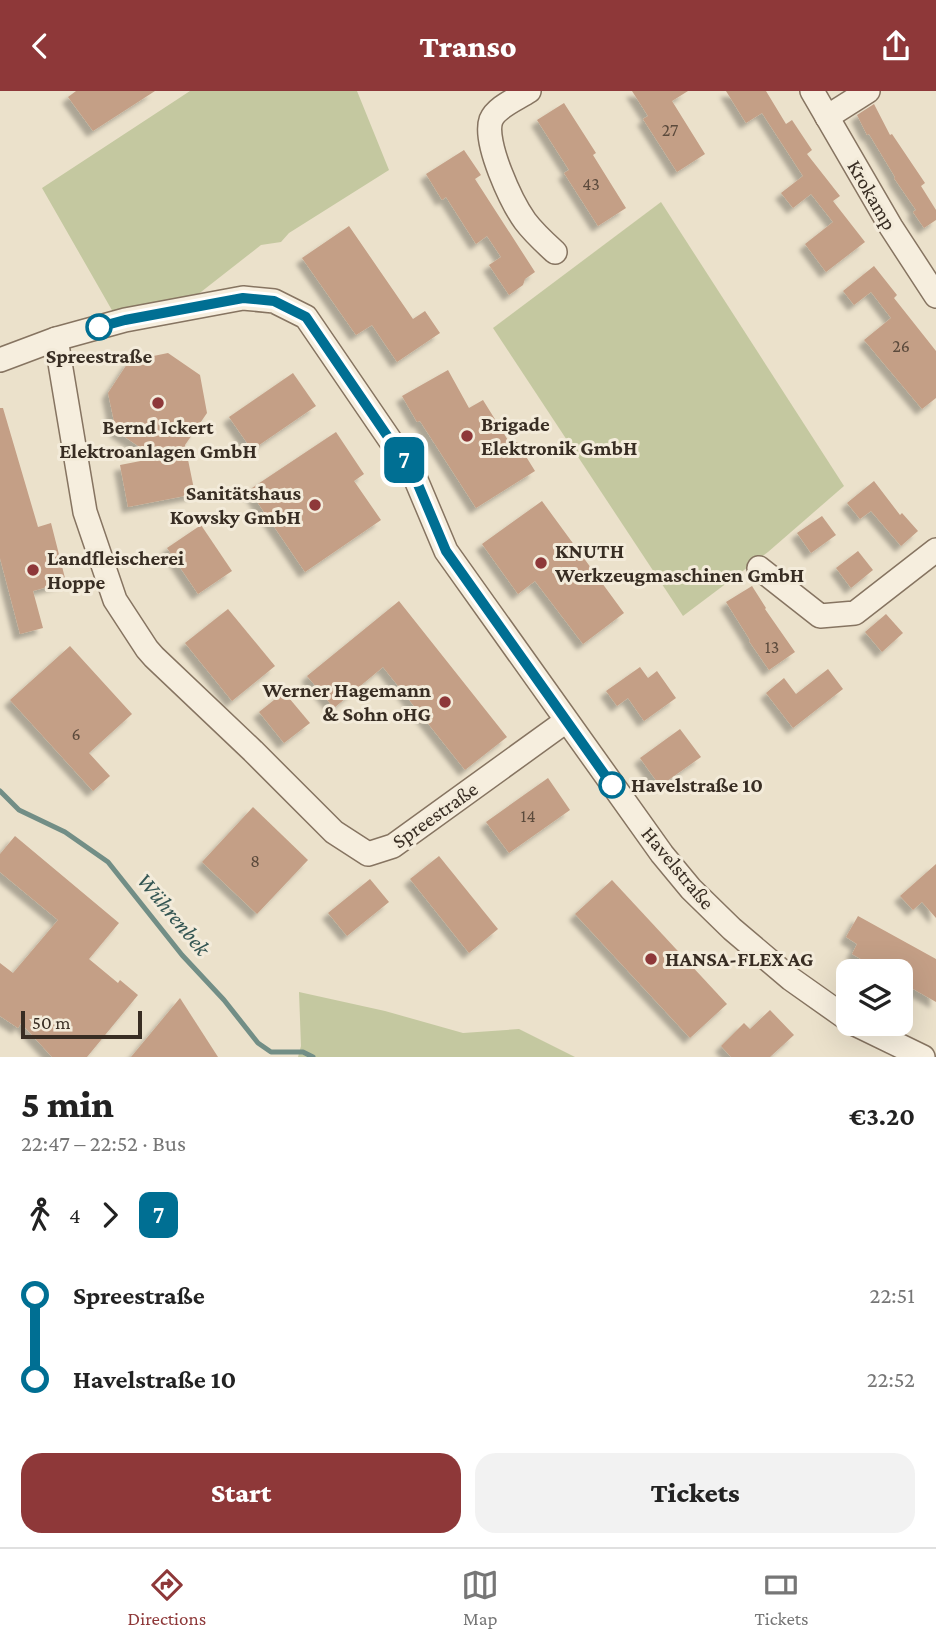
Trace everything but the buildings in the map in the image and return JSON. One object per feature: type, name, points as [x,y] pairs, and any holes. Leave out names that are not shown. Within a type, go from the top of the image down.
[{"type":"street","points":[[529,91],[491,119],[490,139],[514,204],[539,238],[555,252]]},
{"type":"street","name":"Krokamp","points":[[812,91],[891,227],[936,296]]},
{"type":"street","points":[[827,117],[868,91]]},
{"type":"street","name":"Havelstraße","points":[[0,360],[56,339],[125,320],[243,298],[274,301],[306,317],[414,475],[446,551],[662,854],[691,889],[732,929],[791,979],[836,1011]]},
{"type":"street","name":"Spreestraße","points":[[56,339],[85,512],[115,600],[147,649],[334,832],[368,854],[393,846],[566,720]]},
{"type":"street","points":[[759,568],[820,616],[855,613],[936,550]]},
{"type":"street","points":[[880,1036],[923,1057]]},
{"type":"green space","points":[[190,91],[357,91],[389,170],[289,233],[281,242],[261,245],[192,299],[113,312],[42,188]]},
{"type":"green space","points":[[661,202],[844,486],[768,552],[683,616],[493,328]]},
{"type":"green space","points":[[299,992],[385,1011],[463,1033],[519,1029],[575,1057],[298,1057],[301,1046]]},
{"type":"waterway","name":"Wührenbek","points":[[0,791],[19,810],[65,832],[108,862],[182,955],[224,1000],[258,1043],[271,1052],[303,1052],[313,1057]]},
{"type":"bus line","name":"7","points":[[99,327],[243,298],[274,301],[306,317],[414,475],[446,551],[612,785]]},
{"type":"place","name":"Spreestraße","points":[[99,327]]},
{"type":"place","name":"Bernd Ickert Elektroanlagen GmbH","points":[[158,403]]},
{"type":"place","name":"Brigade Elektronik GmbH","points":[[467,436]]},
{"type":"place","name":"Sanitätshaus Kowsky GmbH","points":[[315,505]]},
{"type":"place","name":"KNUTH Werkzeugmaschinen GmbH","points":[[541,563]]},
{"type":"place","name":"Landfleischerei Hoppe","points":[[33,570]]},
{"type":"place","name":"Werner Hagemann & Sohn oHG","points":[[445,702]]},
{"type":"place","name":"Havelstraße 10","points":[[612,785]]},
{"type":"place","name":"HANSA-FLEX AG","points":[[651,959]]}]
